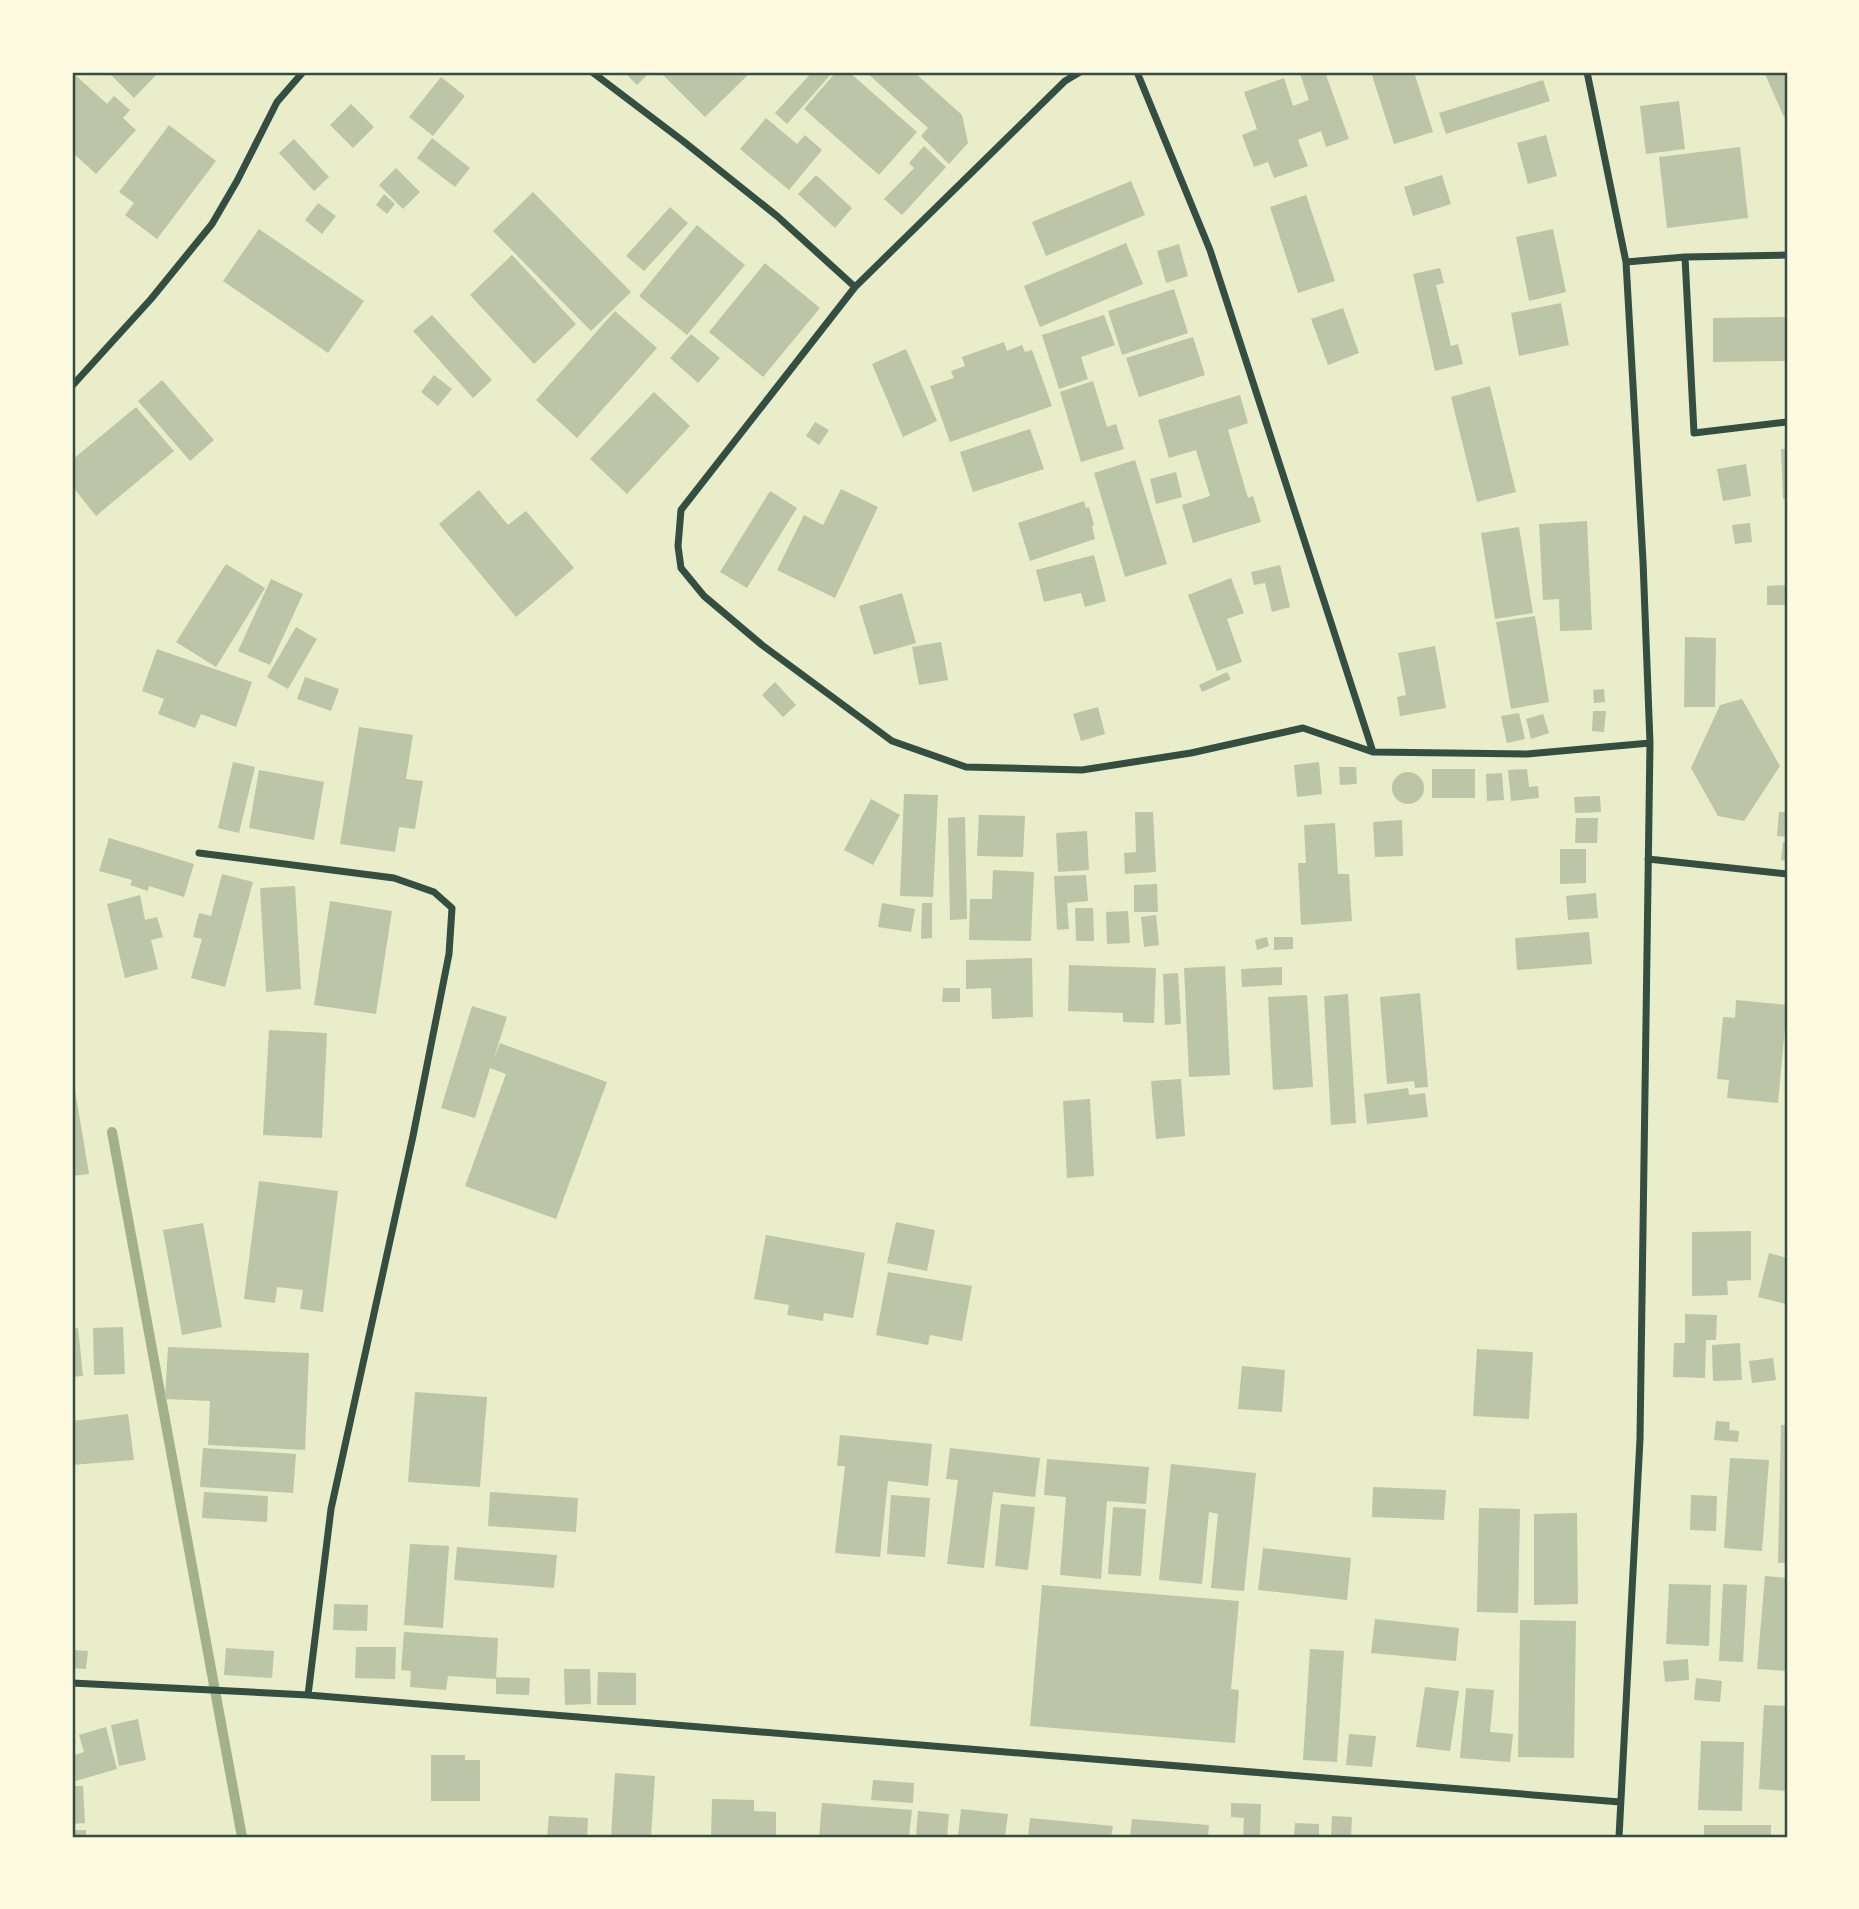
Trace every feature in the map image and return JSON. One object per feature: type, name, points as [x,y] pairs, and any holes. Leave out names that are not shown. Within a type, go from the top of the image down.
[{"type":"street","points":[[72,386],[151,299],[212,224],[277,102],[303,72]]},
{"type":"street","points":[[592,72],[777,216],[855,287]]},
{"type":"street","points":[[1080,72],[1065,81],[855,287],[681,510],[678,546],[681,568],[704,596],[762,645],[892,741],[966,767],[1082,770],[1191,753],[1303,728],[1373,752],[1527,754],[1650,743]]},
{"type":"street","points":[[1138,72],[1210,250],[1373,752]]},
{"type":"street","points":[[1587,72],[1626,262],[1650,743],[1640,1439],[1619,1837]]},
{"type":"street","points":[[1626,262],[1685,257],[1787,255]]},
{"type":"street","points":[[1685,257],[1694,433],[1787,422]]},
{"type":"street","points":[[199,853],[394,878],[434,892],[452,908],[449,954],[415,1123],[331,1509],[308,1695]]},
{"type":"street","points":[[1648,859],[1787,874]]},
{"type":"street","points":[[72,1684],[308,1695],[1620,1802]]},
{"type":"building","points":[[72,72],[107,104],[114,96],[130,110],[123,118],[136,130],[96,174],[72,152]]},
{"type":"building","points":[[108,72],[159,72],[134,98]]},
{"type":"building","points":[[624,72],[650,72],[637,85]]},
{"type":"building","points":[[660,72],[746,72],[749,74],[705,117]]},
{"type":"building","points":[[812,72],[833,72],[787,124],[775,113]]},
{"type":"building","points":[[836,72],[849,72],[917,132],[879,175],[804,109]]},
{"type":"building","points":[[866,72],[914,72],[962,115],[968,143],[949,164],[921,136],[928,128]]},
{"type":"building","points":[[1325,72],[1349,139],[1326,147],[1321,131],[1298,140],[1308,166],[1274,178],[1268,162],[1254,167],[1242,135],[1257,129],[1244,92],[1284,78],[1293,106],[1309,100],[1300,74]]},
{"type":"building","points":[[1371,72],[1414,72],[1433,132],[1394,144]]},
{"type":"building","points":[[1764,72],[1787,72],[1787,115],[1784,117]]},
{"type":"building","points":[[441,77],[465,96],[433,136],[409,117]]},
{"type":"building","points":[[1543,80],[1550,101],[1446,134],[1439,113]]},
{"type":"building","points":[[1679,101],[1685,149],[1646,154],[1640,106]]},
{"type":"building","points":[[351,104],[374,127],[353,148],[330,125]]},
{"type":"building","points":[[766,118],[797,144],[805,135],[822,150],[789,190],[740,149]]},
{"type":"building","points":[[169,125],[216,161],[157,239],[125,215],[134,203],[119,192]]},
{"type":"building","points":[[1546,135],[1557,176],[1528,184],[1517,143]]},
{"type":"building","points":[[432,138],[470,168],[455,187],[417,158]]},
{"type":"building","points":[[294,139],[329,177],[314,191],[279,153]]},
{"type":"building","points":[[924,146],[946,167],[902,215],[884,199],[914,168],[909,163]]},
{"type":"building","points":[[1740,147],[1748,218],[1667,228],[1659,157]]},
{"type":"building","points":[[396,168],[420,192],[403,209],[379,185]]},
{"type":"building","points":[[816,175],[852,208],[835,228],[798,194]]},
{"type":"building","points":[[1442,175],[1451,204],[1413,216],[1404,187]]},
{"type":"building","points":[[1131,181],[1145,215],[1046,256],[1032,222]]},
{"type":"building","points":[[533,192],[631,292],[591,331],[493,231]]},
{"type":"building","points":[[384,194],[395,204],[387,214],[376,205]]},
{"type":"building","points":[[1306,195],[1335,281],[1298,293],[1270,207]]},
{"type":"building","points":[[318,203],[336,216],[322,234],[305,220]]},
{"type":"building","points":[[670,207],[688,223],[644,271],[626,256]]},
{"type":"building","points":[[697,225],[745,265],[687,335],[639,296]]},
{"type":"building","points":[[259,229],[364,301],[328,353],[223,281]]},
{"type":"building","points":[[1553,229],[1566,292],[1529,301],[1516,237]]},
{"type":"building","points":[[1126,243],[1143,284],[1040,327],[1024,286]]},
{"type":"building","points":[[1179,244],[1188,276],[1166,283],[1157,251]]},
{"type":"building","points":[[512,255],[576,324],[534,364],[470,295]]},
{"type":"building","points":[[765,263],[820,308],[763,377],[709,332]]},
{"type":"building","points":[[1440,268],[1444,283],[1436,285],[1451,346],[1458,344],[1463,364],[1435,371],[1413,274]]},
{"type":"building","points":[[1174,289],[1188,333],[1122,355],[1108,311]]},
{"type":"building","points":[[1561,303],[1569,345],[1519,356],[1511,313]]},
{"type":"building","points":[[1343,308],[1359,353],[1328,365],[1311,319]]},
{"type":"building","points":[[615,311],[657,348],[577,438],[536,400]]},
{"type":"building","points":[[432,315],[492,380],[473,398],[413,331]]},
{"type":"building","points":[[1104,315],[1115,345],[1081,357],[1088,379],[1059,389],[1042,335]]},
{"type":"building","points":[[1787,317],[1787,361],[1713,362],[1713,318]]},
{"type":"building","points":[[691,334],[720,358],[698,383],[670,358]]},
{"type":"building","points":[[1193,337],[1205,375],[1139,397],[1126,358]]},
{"type":"building","points":[[1004,342],[1007,351],[1022,345],[1025,352],[1032,350],[1052,406],[950,442],[930,386],[954,378],[951,371],[965,366],[962,357]]},
{"type":"building","points":[[906,349],[937,421],[903,437],[872,364]]},
{"type":"building","points":[[434,375],[452,389],[438,406],[421,392]]},
{"type":"building","points":[[162,380],[214,440],[190,461],[138,401]]},
{"type":"building","points":[[1093,381],[1107,427],[1116,424],[1124,449],[1081,462],[1060,392]]},
{"type":"building","points":[[1490,386],[1516,492],[1477,502],[1451,397]]},
{"type":"building","points":[[654,392],[690,426],[627,494],[590,459]]},
{"type":"building","points":[[1240,395],[1248,423],[1228,430],[1248,498],[1253,496],[1261,522],[1193,543],[1182,505],[1210,496],[1196,450],[1169,458],[1158,420]]},
{"type":"building","points":[[136,407],[174,451],[96,516],[72,486],[72,460]]},
{"type":"building","points":[[815,422],[829,430],[819,445],[806,436]]},
{"type":"building","points":[[1030,429],[1044,469],[973,492],[960,452]]},
{"type":"building","points":[[1781,449],[1787,449],[1787,499],[1783,499]]},
{"type":"building","points":[[1135,460],[1167,564],[1125,577],[1094,473]]},
{"type":"building","points":[[1746,464],[1751,496],[1723,501],[1717,469]]},
{"type":"building","points":[[1176,472],[1182,497],[1156,504],[1150,479]]},
{"type":"building","points":[[841,489],[878,507],[835,598],[777,570],[804,515],[823,525]]},
{"type":"building","points":[[479,490],[508,525],[526,511],[574,568],[516,617],[439,524]]},
{"type":"building","points":[[770,491],[797,508],[747,588],[720,572]]},
{"type":"building","points":[[1084,501],[1086,508],[1089,507],[1095,539],[1030,561],[1018,523]]},
{"type":"building","points":[[1587,521],[1592,630],[1560,631],[1559,599],[1543,600],[1539,524]]},
{"type":"building","points":[[1750,523],[1752,542],[1735,544],[1732,525]]},
{"type":"building","points":[[1519,527],[1533,613],[1495,619],[1481,533]]},
{"type":"building","points":[[1094,555],[1106,601],[1085,607],[1081,593],[1044,602],[1036,570]]},
{"type":"building","points":[[226,564],[265,588],[216,667],[176,642]]},
{"type":"building","points":[[1280,565],[1290,607],[1272,612],[1265,583],[1254,585],[1251,572]]},
{"type":"building","points":[[1231,578],[1244,613],[1227,619],[1242,662],[1217,671],[1188,595]]},
{"type":"building","points":[[271,579],[303,594],[270,665],[238,651]]},
{"type":"building","points":[[1787,585],[1787,605],[1767,605],[1767,586]]},
{"type":"building","points":[[902,593],[916,643],[874,655],[859,606]]},
{"type":"building","points":[[1535,616],[1549,702],[1511,709],[1496,622]]},
{"type":"building","points":[[296,627],[317,639],[288,689],[267,677]]},
{"type":"building","points":[[1685,637],[1716,638],[1715,707],[1684,707]]},
{"type":"building","points":[[941,642],[948,680],[919,685],[912,647]]},
{"type":"building","points":[[1435,646],[1446,708],[1400,716],[1397,697],[1406,695],[1398,653]]},
{"type":"building","points":[[157,649],[252,682],[236,727],[201,714],[195,728],[158,714],[164,699],[142,691]]},
{"type":"building","points":[[1227,672],[1231,679],[1202,692],[1199,685]]},
{"type":"building","points":[[305,677],[339,689],[331,711],[297,699]]},
{"type":"building","points":[[775,682],[796,705],[783,717],[762,695]]},
{"type":"building","points":[[1604,689],[1605,702],[1594,703],[1593,690]]},
{"type":"building","points":[[1742,699],[1780,766],[1744,821],[1718,816],[1691,768],[1720,705]]},
{"type":"building","points":[[1098,707],[1105,734],[1081,741],[1073,714]]},
{"type":"building","points":[[1593,711],[1606,711],[1604,732],[1592,731]]},
{"type":"building","points":[[1519,713],[1525,739],[1507,743],[1501,716]]},
{"type":"building","points":[[1543,714],[1549,733],[1531,739],[1526,719]]},
{"type":"building","points":[[359,727],[413,735],[406,779],[423,781],[415,829],[399,827],[395,852],[340,844]]},
{"type":"building","points":[[233,762],[255,767],[239,833],[218,828]]},
{"type":"building","points":[[1319,762],[1322,794],[1297,797],[1294,765]]},
{"type":"building","points":[[1339,767],[1356,767],[1357,784],[1340,785]]},
{"type":"building","points":[[1432,769],[1475,769],[1475,798],[1432,798]]},
{"type":"building","points":[[1527,769],[1529,787],[1538,786],[1539,798],[1511,801],[1508,770]]},
{"type":"building","points":[[259,770],[324,782],[314,840],[249,828]]},
{"type":"building","points":[[1408,772],[1420,776],[1424,788],[1420,800],[1408,804],[1396,800],[1392,788],[1396,776]]},
{"type":"building","points":[[1502,773],[1504,800],[1487,801],[1486,774]]},
{"type":"building","points":[[904,794],[938,795],[933,897],[900,896]]},
{"type":"building","points":[[1600,796],[1601,812],[1575,813],[1574,797]]},
{"type":"building","points":[[871,799],[900,815],[873,865],[844,850]]},
{"type":"building","points":[[1135,812],[1153,812],[1156,872],[1125,874],[1124,853],[1136,852]]},
{"type":"building","points":[[1779,812],[1787,812],[1787,837],[1777,836]]},
{"type":"building","points":[[979,815],[1025,816],[1023,857],[977,856]]},
{"type":"building","points":[[965,817],[967,919],[950,920],[948,818]]},
{"type":"building","points":[[1576,818],[1598,818],[1597,843],[1575,843]]},
{"type":"building","points":[[1402,820],[1403,856],[1375,857],[1373,822]]},
{"type":"building","points":[[1335,823],[1338,874],[1349,874],[1352,921],[1301,925],[1298,863],[1306,863],[1304,825]]},
{"type":"building","points":[[1087,831],[1089,870],[1058,872],[1056,833]]},
{"type":"building","points":[[109,838],[194,864],[184,897],[149,886],[148,891],[130,885],[132,880],[99,871]]},
{"type":"building","points":[[1783,842],[1787,842],[1787,861],[1781,860]]},
{"type":"building","points":[[1560,849],[1586,849],[1586,883],[1560,884]]},
{"type":"building","points":[[993,870],[1034,872],[1031,941],[969,940],[970,899],[992,899]]},
{"type":"building","points":[[222,874],[253,882],[225,987],[191,978],[202,939],[193,937],[199,913],[211,916]]},
{"type":"building","points":[[1086,875],[1088,901],[1067,903],[1069,929],[1057,930],[1054,876]]},
{"type":"building","points":[[1157,884],[1158,912],[1134,912],[1134,885]]},
{"type":"building","points":[[295,886],[301,989],[266,992],[260,888]]},
{"type":"building","points":[[1596,893],[1598,918],[1568,920],[1566,896]]},
{"type":"building","points":[[140,895],[145,920],[157,917],[163,937],[151,940],[158,969],[125,978],[107,904]]},
{"type":"building","points":[[330,901],[392,911],[376,1014],[314,1005]]},
{"type":"building","points":[[882,903],[915,909],[911,932],[878,927]]},
{"type":"building","points":[[922,903],[932,903],[932,938],[921,939]]},
{"type":"building","points":[[1075,908],[1093,908],[1094,941],[1076,941]]},
{"type":"building","points":[[1128,911],[1130,943],[1107,944],[1106,912]]},
{"type":"building","points":[[1156,915],[1159,945],[1144,947],[1141,917]]},
{"type":"building","points":[[1589,932],[1592,964],[1517,970],[1515,938]]},
{"type":"building","points":[[1267,937],[1269,946],[1257,950],[1255,940]]},
{"type":"building","points":[[1274,937],[1293,937],[1293,949],[1274,950]]},
{"type":"building","points":[[1032,958],[1033,1017],[992,1019],[991,988],[966,989],[966,960]]},
{"type":"building","points":[[1069,965],[1156,968],[1154,1023],[1123,1022],[1123,1013],[1068,1011]]},
{"type":"building","points":[[1225,966],[1230,1075],[1189,1077],[1184,968]]},
{"type":"building","points":[[1282,967],[1282,985],[1242,987],[1241,969]]},
{"type":"building","points":[[1178,973],[1181,1024],[1165,1025],[1163,974]]},
{"type":"building","points":[[943,988],[960,988],[960,1002],[942,1002]]},
{"type":"building","points":[[1420,993],[1428,1087],[1415,1088],[1414,1081],[1387,1084],[1380,997]]},
{"type":"building","points":[[1348,994],[1356,1123],[1331,1125],[1324,996]]},
{"type":"building","points":[[1307,995],[1313,1087],[1273,1090],[1268,997]]},
{"type":"building","points":[[1736,1000],[1787,1005],[1778,1103],[1727,1098],[1729,1080],[1717,1079],[1723,1017],[1735,1018]]},
{"type":"building","points":[[472,1006],[507,1017],[493,1061],[500,1043],[607,1082],[556,1219],[465,1186],[506,1074],[490,1068],[475,1118],[441,1108]]},
{"type":"building","points":[[269,1030],[327,1033],[322,1138],[263,1135]]},
{"type":"building","points":[[72,1072],[89,1174],[72,1176]]},
{"type":"building","points":[[1181,1079],[1185,1136],[1156,1139],[1151,1081]]},
{"type":"building","points":[[1408,1088],[1409,1095],[1425,1093],[1428,1117],[1367,1124],[1364,1094]]},
{"type":"building","points":[[1090,1099],[1094,1176],[1067,1178],[1063,1101]]},
{"type":"building","points":[[259,1181],[338,1191],[323,1312],[300,1309],[303,1290],[277,1287],[275,1303],[244,1299]]},
{"type":"building","points":[[896,1222],[935,1230],[927,1271],[887,1263]]},
{"type":"building","points":[[203,1223],[222,1327],[182,1335],[163,1230]]},
{"type":"building","points":[[1751,1231],[1751,1280],[1727,1281],[1728,1295],[1692,1296],[1692,1232]]},
{"type":"building","points":[[766,1235],[865,1253],[853,1318],[824,1313],[823,1321],[787,1315],[789,1305],[754,1299]]},
{"type":"building","points":[[1769,1253],[1787,1258],[1786,1304],[1758,1297]]},
{"type":"building","points":[[888,1272],[972,1286],[962,1341],[930,1335],[928,1345],[876,1335]]},
{"type":"building","points":[[1685,1314],[1717,1315],[1716,1340],[1706,1340],[1705,1378],[1673,1377],[1674,1343],[1685,1343]]},
{"type":"building","points":[[123,1327],[125,1374],[94,1375],[93,1328]]},
{"type":"building","points":[[78,1328],[83,1376],[72,1377],[72,1329]]},
{"type":"building","points":[[1740,1343],[1742,1380],[1713,1381],[1712,1345]]},
{"type":"building","points":[[168,1347],[309,1353],[305,1450],[208,1445],[210,1401],[165,1399]]},
{"type":"building","points":[[1477,1349],[1533,1352],[1529,1419],[1473,1416]]},
{"type":"building","points":[[1773,1358],[1776,1380],[1752,1383],[1749,1361]]},
{"type":"building","points":[[1242,1366],[1285,1370],[1282,1412],[1238,1409]]},
{"type":"building","points":[[415,1392],[487,1397],[480,1487],[408,1482]]},
{"type":"building","points":[[128,1414],[134,1460],[72,1465],[72,1421]]},
{"type":"building","points":[[1716,1421],[1730,1422],[1729,1430],[1739,1431],[1738,1442],[1714,1440]]},
{"type":"building","points":[[1781,1425],[1787,1425],[1787,1563],[1778,1563]]},
{"type":"building","points":[[840,1435],[932,1444],[928,1486],[888,1481],[880,1557],[835,1553],[845,1466],[837,1466]]},
{"type":"building","points":[[203,1448],[296,1454],[293,1493],[200,1487]]},
{"type":"building","points":[[950,1448],[1040,1458],[1035,1497],[993,1492],[984,1568],[947,1564],[958,1480],[946,1479]]},
{"type":"building","points":[[1730,1458],[1769,1460],[1762,1551],[1724,1548]]},
{"type":"building","points":[[1047,1459],[1149,1467],[1146,1504],[1107,1501],[1101,1579],[1060,1575],[1066,1497],[1044,1495]]},
{"type":"building","points":[[1171,1464],[1256,1473],[1244,1591],[1211,1588],[1218,1514],[1209,1512],[1202,1584],[1159,1580]]},
{"type":"building","points":[[1373,1487],[1446,1490],[1444,1520],[1372,1517]]},
{"type":"building","points":[[204,1492],[268,1496],[267,1522],[202,1518]]},
{"type":"building","points":[[490,1492],[578,1498],[576,1532],[488,1526]]},
{"type":"building","points":[[891,1495],[930,1498],[925,1557],[887,1554]]},
{"type":"building","points":[[1691,1495],[1717,1496],[1716,1531],[1690,1530]]},
{"type":"building","points":[[1001,1504],[1035,1507],[1028,1570],[995,1566]]},
{"type":"building","points":[[1113,1507],[1146,1509],[1141,1576],[1108,1574]]},
{"type":"building","points":[[1479,1508],[1520,1509],[1518,1613],[1477,1612]]},
{"type":"building","points":[[1577,1513],[1578,1604],[1534,1605],[1534,1514]]},
{"type":"building","points":[[410,1544],[449,1546],[443,1628],[404,1625]]},
{"type":"building","points":[[457,1547],[557,1555],[554,1588],[454,1580]]},
{"type":"building","points":[[1263,1548],[1351,1558],[1347,1600],[1258,1590]]},
{"type":"building","points":[[1765,1576],[1787,1578],[1787,1671],[1757,1669]]},
{"type":"building","points":[[1669,1584],[1711,1585],[1709,1646],[1666,1644]]},
{"type":"building","points":[[1723,1584],[1747,1585],[1743,1662],[1719,1661]]},
{"type":"building","points":[[1042,1585],[1239,1601],[1231,1689],[1239,1690],[1235,1743],[1030,1726]]},
{"type":"building","points":[[334,1604],[368,1605],[367,1631],[333,1630]]},
{"type":"building","points":[[1375,1619],[1459,1628],[1456,1661],[1371,1653]]},
{"type":"building","points":[[1520,1620],[1576,1621],[1574,1758],[1518,1757]]},
{"type":"building","points":[[404,1632],[498,1638],[496,1679],[448,1676],[446,1690],[410,1687],[411,1671],[401,1670]]},
{"type":"building","points":[[356,1647],[396,1647],[395,1679],[355,1678]]},
{"type":"building","points":[[226,1648],[274,1651],[272,1678],[224,1675]]},
{"type":"building","points":[[1310,1649],[1344,1651],[1337,1762],[1303,1760]]},
{"type":"building","points":[[72,1650],[88,1651],[86,1669],[72,1668]]},
{"type":"building","points":[[1688,1659],[1689,1680],[1665,1682],[1663,1661]]},
{"type":"building","points":[[564,1669],[590,1669],[591,1704],[565,1705]]},
{"type":"building","points":[[598,1672],[636,1673],[636,1705],[597,1705]]},
{"type":"building","points":[[496,1677],[530,1678],[529,1695],[496,1694]]},
{"type":"building","points":[[1696,1678],[1722,1681],[1720,1702],[1694,1700]]},
{"type":"building","points":[[1425,1687],[1459,1691],[1450,1751],[1416,1747]]},
{"type":"building","points":[[1466,1688],[1494,1690],[1490,1732],[1513,1734],[1510,1762],[1460,1758]]},
{"type":"building","points":[[1764,1705],[1787,1706],[1787,1791],[1759,1789]]},
{"type":"building","points":[[138,1719],[146,1760],[119,1766],[111,1725]]},
{"type":"building","points":[[106,1727],[117,1769],[72,1782],[72,1756],[84,1752],[79,1735]]},
{"type":"building","points":[[1349,1734],[1376,1736],[1372,1767],[1346,1765]]},
{"type":"building","points":[[1701,1741],[1744,1742],[1742,1811],[1698,1810]]},
{"type":"building","points":[[431,1755],[465,1755],[465,1760],[480,1760],[480,1801],[431,1801]]},
{"type":"building","points":[[615,1773],[655,1776],[651,1837],[611,1837]]},
{"type":"building","points":[[873,1780],[914,1783],[913,1803],[871,1800]]},
{"type":"building","points":[[72,1786],[83,1786],[85,1823],[72,1824]]},
{"type":"building","points":[[712,1799],[754,1800],[754,1811],[776,1812],[776,1837],[711,1837]]},
{"type":"building","points":[[822,1803],[912,1810],[909,1837],[819,1837]]},
{"type":"building","points":[[1231,1803],[1261,1804],[1260,1837],[1243,1837],[1244,1818],[1231,1817]]},
{"type":"building","points":[[961,1809],[1008,1814],[1005,1837],[958,1837]]},
{"type":"building","points":[[918,1811],[949,1814],[947,1837],[916,1837]]},
{"type":"building","points":[[549,1816],[588,1818],[587,1837],[547,1837]]},
{"type":"building","points":[[1332,1816],[1352,1817],[1351,1837],[1331,1837]]},
{"type":"building","points":[[1030,1818],[1113,1826],[1111,1837],[1028,1837]]},
{"type":"building","points":[[1132,1819],[1209,1825],[1208,1837],[1130,1837]]},
{"type":"building","points":[[1295,1823],[1319,1824],[1319,1837],[1294,1837]]},
{"type":"building","points":[[1704,1825],[1771,1825],[1771,1837],[1704,1837]]},
{"type":"building","points":[[72,1830],[86,1830],[86,1837],[72,1837]]},
{"type":"waterway","points":[[112,1132],[242,1837]]}]
